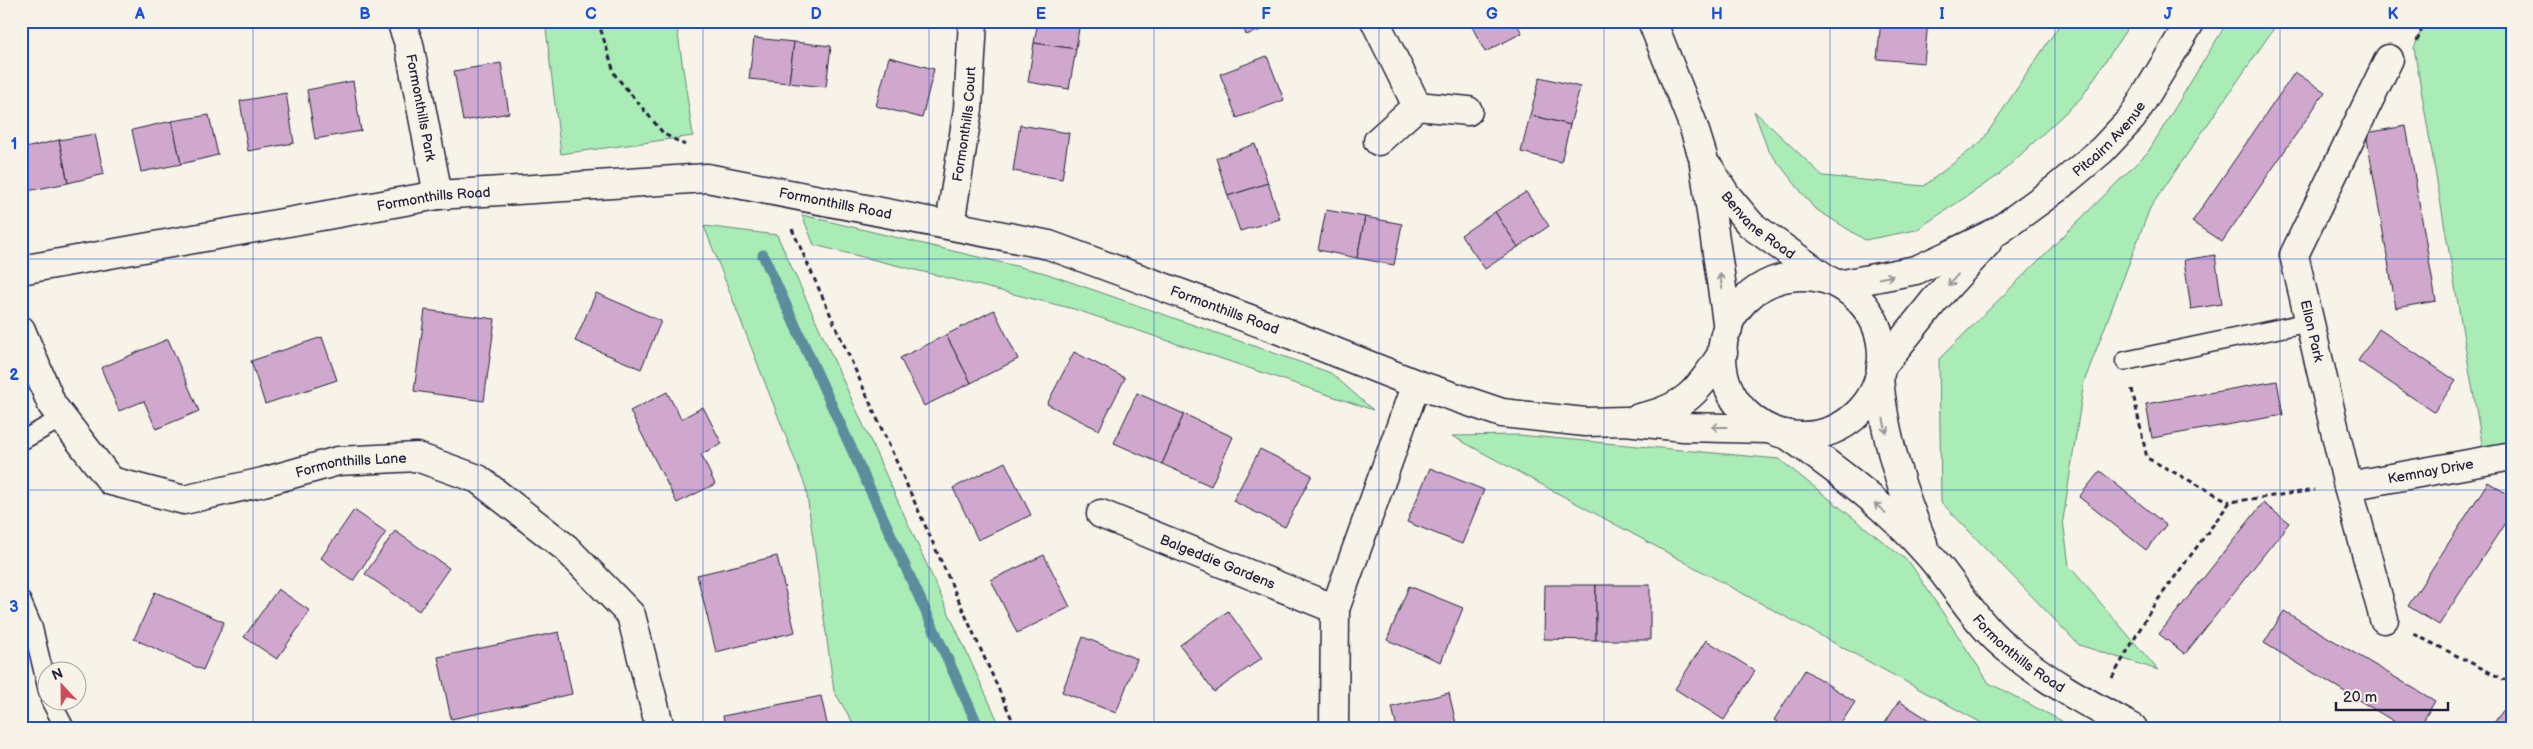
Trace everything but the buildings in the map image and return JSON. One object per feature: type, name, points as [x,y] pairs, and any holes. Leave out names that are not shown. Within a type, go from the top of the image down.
[{"type":"street","name":"Formonthills Park","points":[[401,21],[409,44],[438,195]]},
{"type":"street","name":"Formonthills Court","points":[[950,225],[968,109],[972,21]]},
{"type":"street","points":[[1375,21],[1417,106]]},
{"type":"street","name":"Benvane Road","points":[[1652,21],[1692,122],[1703,157],[1725,340]]},
{"type":"street","name":"Pitcairn Avenue","points":[[1833,282],[1916,270],[1998,231],[2057,188],[2102,150],[2132,118],[2191,21]]},
{"type":"street","name":"Ellon Park","points":[[2384,619],[2348,486],[2294,255],[2388,58]]},
{"type":"street","points":[[1378,141],[1417,106],[1468,111]]},
{"type":"street","name":"Benvane Road","points":[[1703,157],[1726,196],[1751,225],[1833,282]]},
{"type":"street","name":"Formonthills Road","points":[[21,270],[438,195],[707,178],[1049,244],[1277,329],[1416,384],[1502,413],[1585,422],[1625,421],[1684,427],[1777,432],[1832,466],[1897,523],[1928,554],[1957,593],[2006,648],[2059,687],[2133,728]]},
{"type":"street","name":"Pitcairn Avenue","points":[[1880,372],[1934,301],[1998,231]]},
{"type":"street","points":[[1801,276],[1833,282],[1852,292],[1870,313],[1880,336],[1880,372],[1877,387],[1863,409],[1842,426],[1818,435],[1792,436],[1777,432],[1746,414],[1731,394],[1722,368],[1725,340],[1733,315],[1751,294],[1774,281],[1801,276]]},
{"type":"street","name":"Formonthills Lane","points":[[21,330],[52,405],[111,481],[184,500],[263,482],[338,461],[417,457],[478,479],[566,548],[631,615],[660,728]]},
{"type":"street","name":"Formonthills Road","points":[[1625,421],[1661,413],[1680,403],[1698,389],[1725,340]]},
{"type":"street","name":"Formonthills Road","points":[[1880,372],[1882,411],[1888,442],[1912,516],[1928,554]]},
{"type":"street","points":[[1334,728],[1335,609],[1416,384]]},
{"type":"street","name":"Kemnay Drive","points":[[2348,486],[2512,456]]},
{"type":"street","name":"Balgeddie Gardens","points":[[1101,514],[1335,609]]},
{"type":"lane","points":[[2125,361],[2310,322]]},
{"type":"lane","points":[[21,441],[62,418]]},
{"type":"lane","points":[[21,600],[33,628],[41,662]]},
{"type":"lane","points":[[56,712],[65,728]]},
{"type":"path","points":[[598,21],[615,75],[664,134],[690,147]]},
{"type":"path","points":[[778,192],[784,213],[1016,728]]},
{"type":"path","points":[[2125,361],[2147,458],[2230,502],[2348,486]]},
{"type":"path","points":[[2095,707],[2152,608],[2230,502]]},
{"type":"path","points":[[2384,619],[2503,679],[2512,681]]},
{"type":"green space","points":[[545,21],[676,21],[693,136],[561,154]]},
{"type":"green space","points":[[2062,21],[2132,21],[2082,97],[1999,175],[1916,230],[1865,240],[1814,208],[1768,150],[1754,111],[1823,176],[1924,186],[1982,141]]},
{"type":"green space","points":[[2228,21],[2279,21],[2150,208],[2084,382],[2063,520],[2069,566],[2158,670],[2079,645],[1941,502],[1939,359],[2148,152]]},
{"type":"green space","points":[[2425,21],[2512,21],[2512,456],[2485,461],[2414,48]]},
{"type":"green space","points":[[802,215],[1045,273],[1331,373],[1373,410],[1074,309],[814,245]]},
{"type":"green space","points":[[704,226],[777,235],[1001,728],[856,728],[834,691],[806,488]]},
{"type":"green space","points":[[1519,435],[1779,459],[1910,563],[1989,683],[2075,728],[1991,728],[1452,436]]},
{"type":"waterway","points":[[763,255],[979,728]]}]
